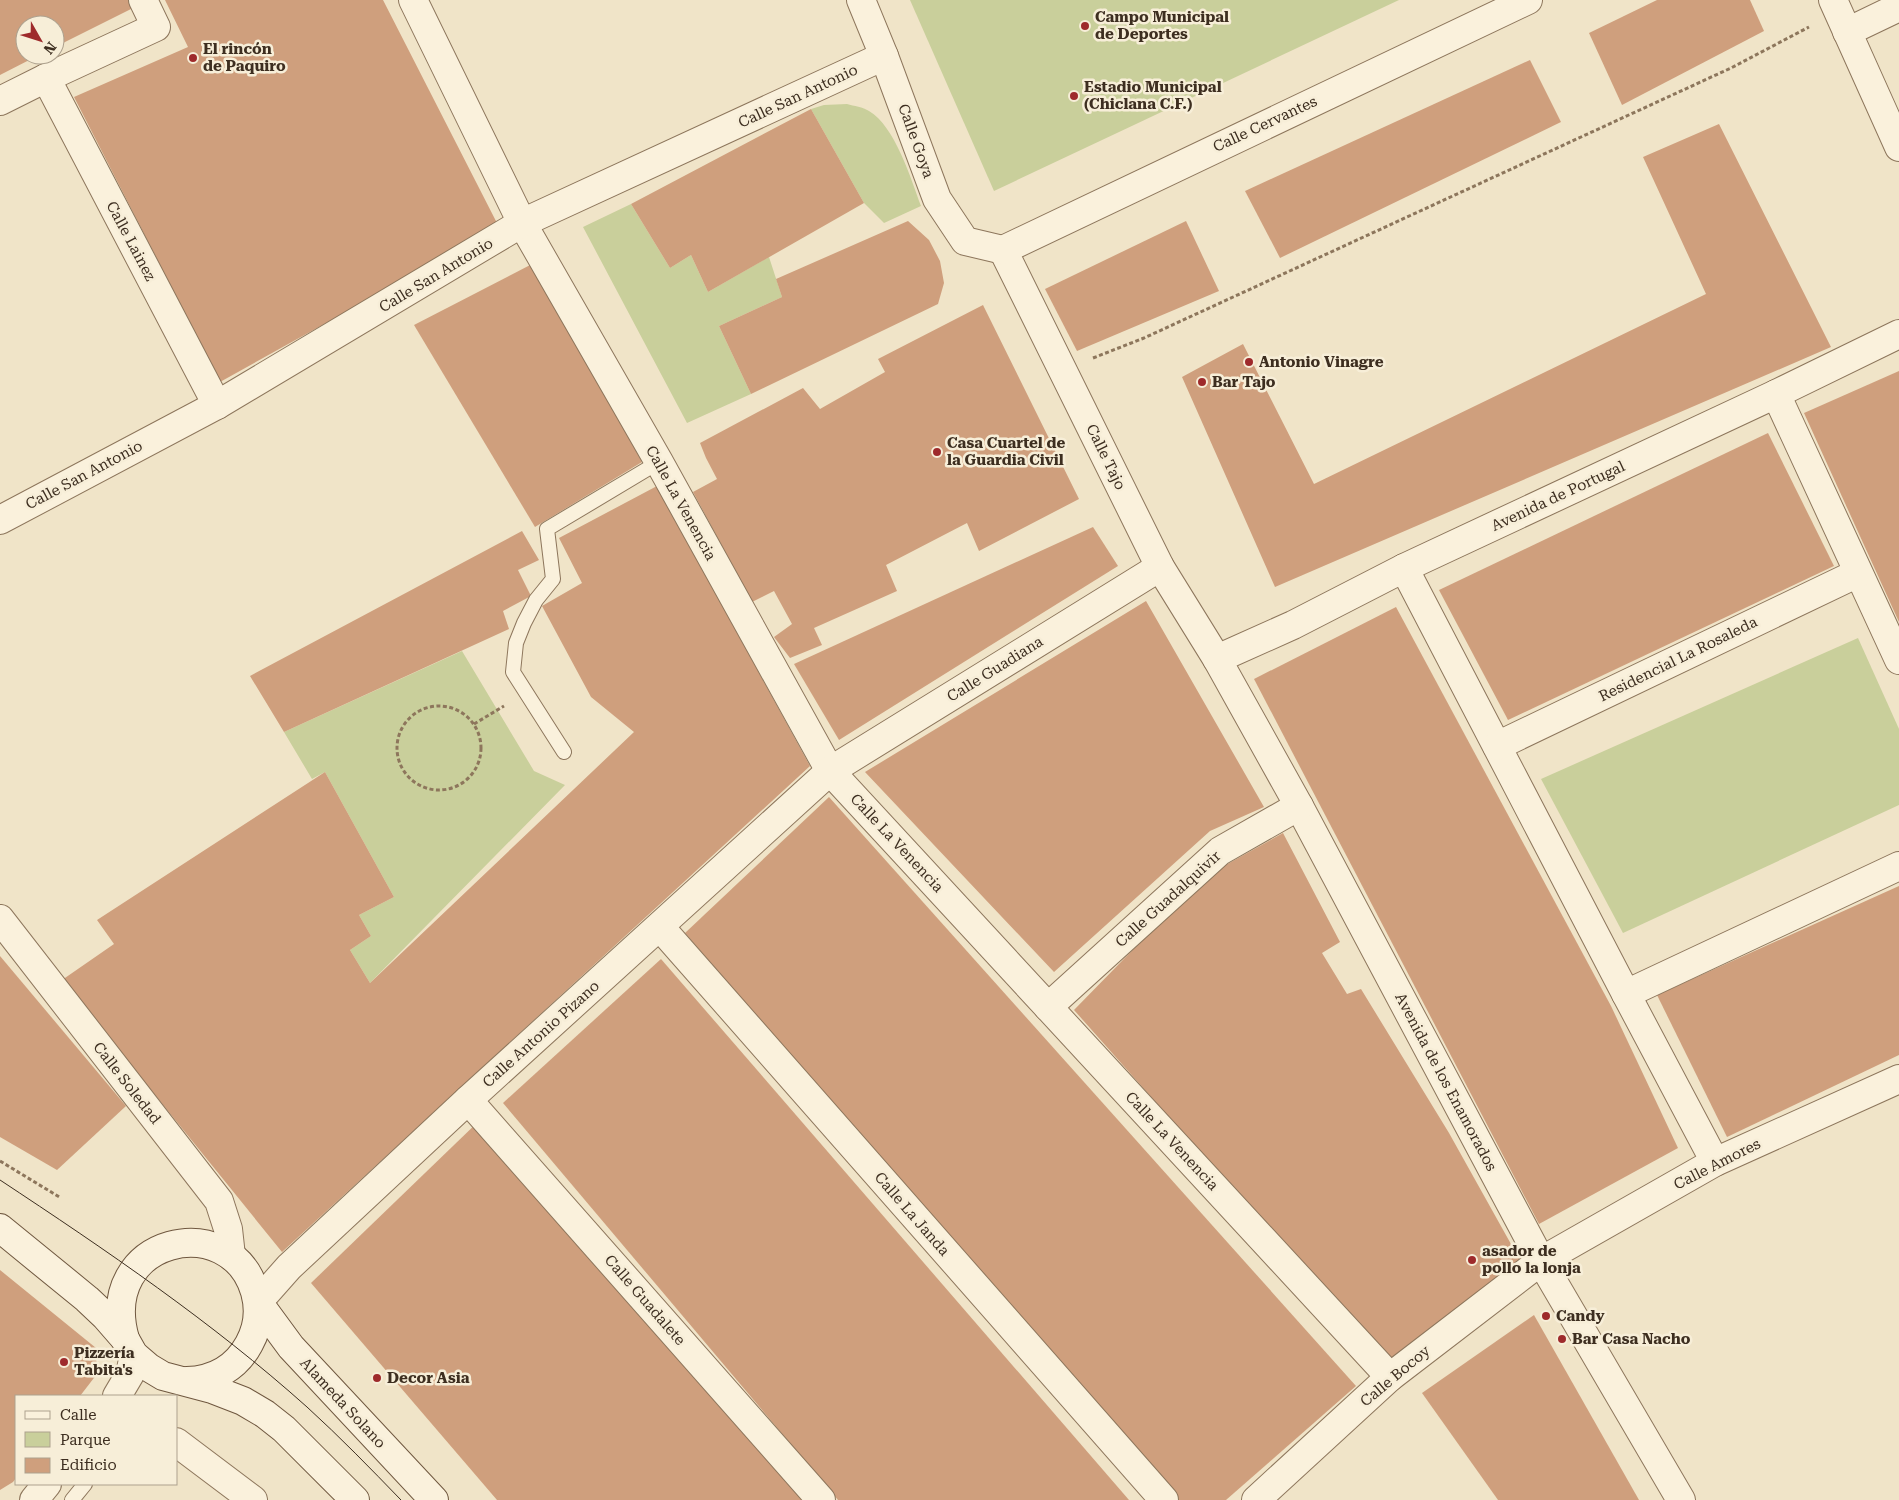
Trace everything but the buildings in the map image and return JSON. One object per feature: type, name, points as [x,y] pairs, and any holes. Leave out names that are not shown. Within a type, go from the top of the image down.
[{"type":"street","points":[[0,101],[156,27],[143,0]]},
{"type":"street","name":"Calle La Venencia","points":[[413,0],[522,224],[659,462],[830,771],[1390,1377]]},
{"type":"street","name":"Calle Goya","points":[[861,0],[884,56],[937,199],[965,242],[1003,250]]},
{"type":"street","name":"Calle Cervantes","points":[[1003,250],[1528,0]]},
{"type":"street","points":[[1899,7],[1840,15],[1899,147]]},
{"type":"street","name":"Calle San Antonio","points":[[0,520],[217,405],[522,224],[884,56]]},
{"type":"street","name":"Calle Lainez","points":[[46,78],[217,405]]},
{"type":"street","name":"Calle Tajo","points":[[1003,250],[1160,566],[1217,659]]},
{"type":"street","name":"Avenida de Portugal","points":[[1217,659],[1293,625],[1404,568],[1776,394],[1899,334]]},
{"type":"street","points":[[1776,394],[1899,660]]},
{"type":"street","name":"Calle Guadiana","points":[[830,771],[1160,566]]},
{"type":"street","points":[[1404,568],[1715,1162]]},
{"type":"street","name":"Residencial La Rosaleda","points":[[1497,746],[1858,573]]},
{"type":"street","name":"Avenida de los Enamorados","points":[[1217,659],[1298,806],[1541,1261],[1681,1500]]},
{"type":"street","name":"Calle Antonio Pizano","points":[[258,1302],[290,1267],[468,1100],[830,771]]},
{"type":"street","name":"Calle Guadalquivir","points":[[1048,1007],[1220,851],[1298,806]]},
{"type":"street","points":[[1626,994],[1899,866]]},
{"type":"street","name":"Calle Soledad","points":[[0,919],[219,1201],[228,1229],[230,1256]]},
{"type":"street","name":"Calle La Janda","points":[[660,927],[1164,1500]]},
{"type":"street","name":"Calle Amores","points":[[1541,1261],[1715,1162],[1899,1079]]},
{"type":"street","name":"Calle Guadalete","points":[[468,1100],[821,1500]]},
{"type":"street","name":"Alameda Solano","points":[[0,1228],[105,1316],[128,1372]]},
{"type":"street","name":"Alameda Solano","points":[[128,1372],[120,1322],[120,1304],[125,1286],[134,1271],[146,1257],[162,1248],[179,1243],[198,1243],[215,1247],[230,1256],[244,1269],[253,1284],[258,1302],[258,1320],[253,1338],[244,1354],[231,1367],[216,1376],[181,1381]]},
{"type":"street","name":"Calle Bocoy","points":[[1256,1500],[1390,1377],[1541,1261]]},
{"type":"street","name":"Alameda Solano","points":[[258,1302],[291,1347],[434,1500]]},
{"type":"street","name":"Alameda Solano","points":[[128,1372],[148,1367],[163,1376],[212,1389],[265,1414],[284,1429],[355,1500]]},
{"type":"street","points":[[178,1443],[254,1500]]},
{"type":"street","points":[[34,1500],[46,1485]]},
{"type":"lane","points":[[564,752],[528,692],[513,672],[516,644],[536,600],[553,579],[547,529],[659,462]]},
{"type":"lane","points":[[72,1500],[84,1485]]},
{"type":"path","points":[[1062,370],[1144,338],[1731,68],[1840,15]]},
{"type":"path","points":[[474,724],[528,692]]},
{"type":"path","points":[[437,705],[452,707],[464,713],[474,724],[482,746],[479,761],[473,774],[461,784],[454,788],[440,790],[425,788],[412,781],[402,770],[397,756],[397,743],[401,729],[410,717],[422,708],[437,705]]},
{"type":"path","points":[[0,1161],[61,1198]]},
{"type":"green space","name":"Estadio Municipal (Chiclana C.F.)","points":[[910,0],[1399,0],[994,191]]},
{"type":"green space","points":[[847,104],[869,111],[887,128],[901,154],[921,206],[884,223],[864,203],[811,109],[824,105]]},
{"type":"green space","points":[[631,204],[670,268],[691,255],[708,292],[769,257],[782,297],[719,326],[751,394],[687,423],[583,227]]},
{"type":"green space","points":[[1858,638],[1899,729],[1899,805],[1623,933],[1541,779]]},
{"type":"green space","points":[[462,651],[534,771],[565,785],[370,983],[350,950],[371,936],[359,915],[394,897],[325,772],[312,779],[284,732]]},
{"type":"tram line","points":[[0,1180],[119,1260],[234,1346],[319,1418],[401,1500]]},
{"type":"place","name":"Campo Municipal de Deportes","points":[[1085,26]]},
{"type":"place","name":"El rincón de Paquiro","points":[[193,58]]},
{"type":"place","name":"Estadio Municipal (Chiclana C.F.)","points":[[1074,96]]},
{"type":"place","name":"Antonio Vinagre","points":[[1249,362]]},
{"type":"place","name":"Bar Tajo","points":[[1202,382]]},
{"type":"place","name":"Casa Cuartel de la Guardia Civil","points":[[937,452]]},
{"type":"place","name":"asador de pollo la lonja","points":[[1472,1260]]},
{"type":"place","name":"Candy","points":[[1546,1316]]},
{"type":"place","name":"Bar Casa Nacho","points":[[1562,1339]]},
{"type":"place","name":"Pizzería Tabita's","points":[[64,1362]]},
{"type":"place","name":"Decor Asia","points":[[377,1378]]}]
